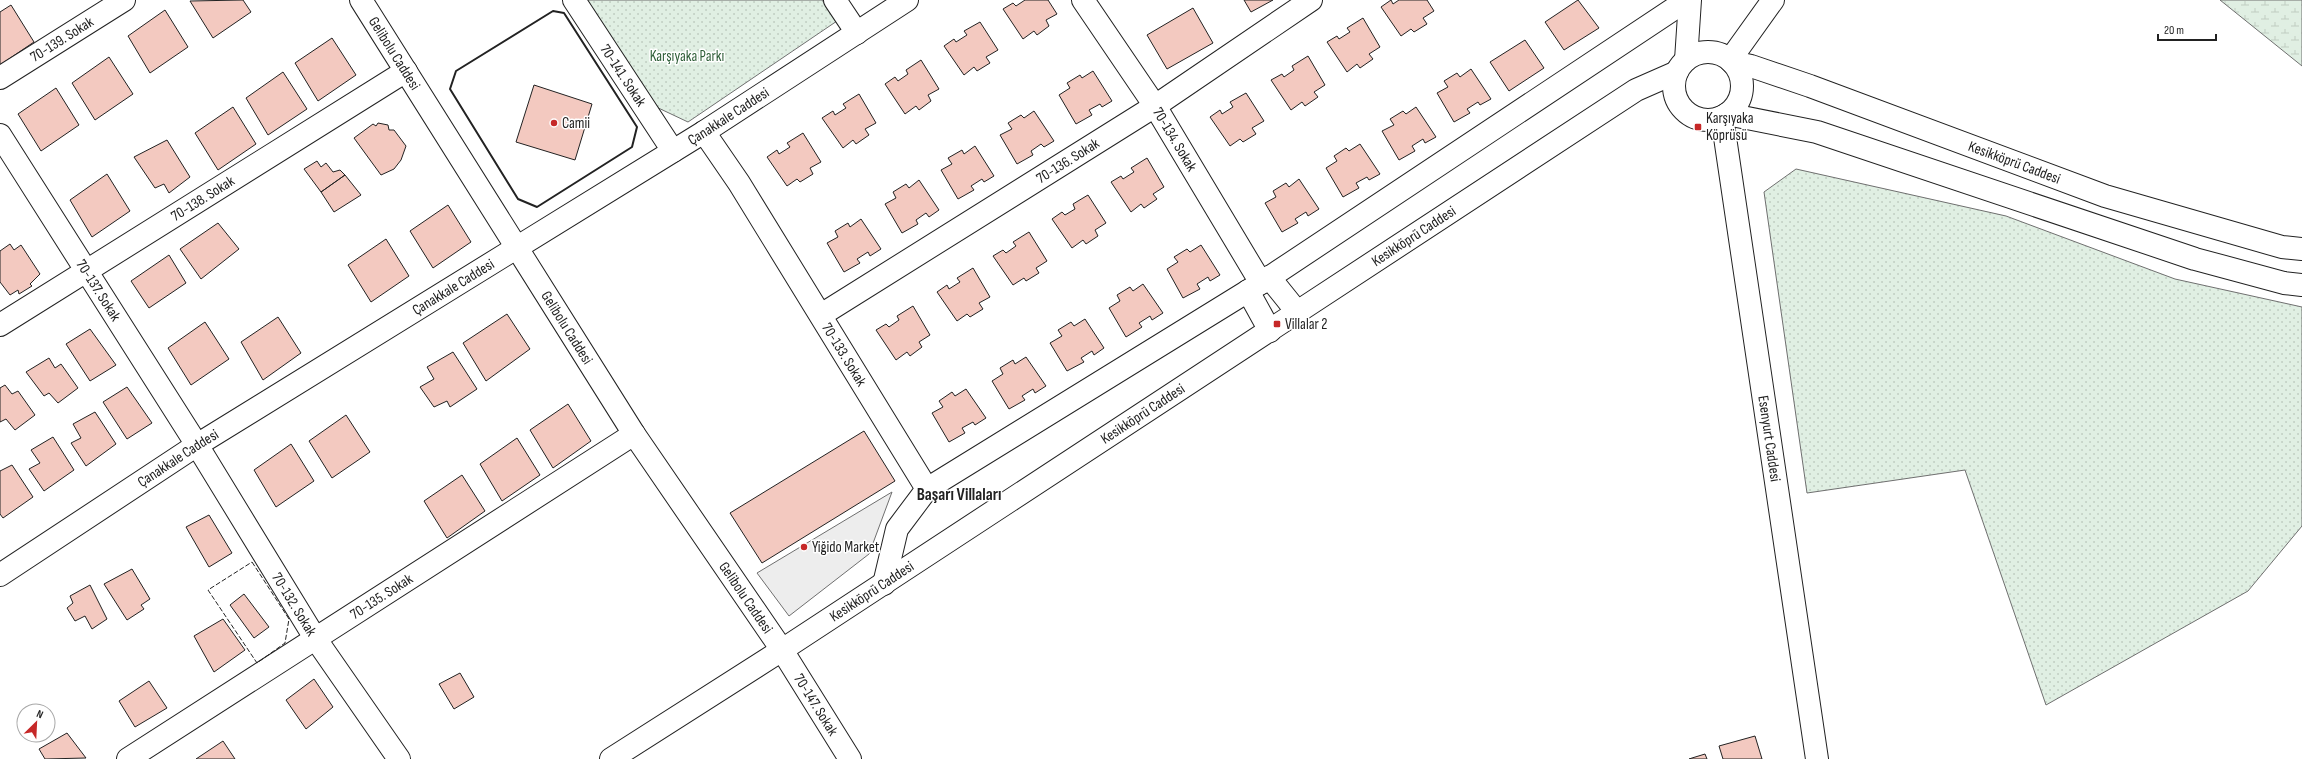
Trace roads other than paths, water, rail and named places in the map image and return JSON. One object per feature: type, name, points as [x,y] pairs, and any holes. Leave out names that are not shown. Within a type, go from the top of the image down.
[{"type":"street","name":"70-139. Sokak","points":[[0,78],[124,0]]},
{"type":"street","name":"Gelibolu Caddesi","points":[[360,0],[634,434],[782,650]]},
{"type":"street","name":"70-141. Sokak","points":[[574,0],[673,151]]},
{"type":"street","points":[[836,0],[857,33]]},
{"type":"street","name":"Çanakkale Caddesi","points":[[0,575],[196,445],[704,132],[907,0]]},
{"type":"street","name":"70-134. Sokak","points":[[1083,0],[1155,106],[1259,284]]},
{"type":"street","name":"70-136. Sokak","points":[[821,315],[1155,106],[1311,0]]},
{"type":"street","points":[[1688,0],[1681,66],[1674,80],[1674,92],[1678,102],[1687,114],[1708,120],[1725,116],[1817,132],[2195,259],[2284,283],[2302,285]]},
{"type":"street","points":[[884,584],[897,529],[927,489],[1259,284],[1688,0]]},
{"type":"street","points":[[1731,61],[1773,0]]},
{"type":"street","points":[[1681,66],[1697,54],[1712,52],[1731,61],[1740,75],[1742,86],[1738,104],[1725,116]]},
{"type":"street","name":"Kesikköprü Caddesi","points":[[1731,61],[1751,66],[1810,86],[2105,196],[2282,247],[2302,249]]},
{"type":"street","name":"Kesikköprü Caddesi","points":[[611,759],[884,584],[1270,332],[1636,90],[1681,66]]},
{"type":"street","name":"70-138. Sokak","points":[[0,325],[406,71]]},
{"type":"street","name":"Esenyurt Caddesi","points":[[1725,116],[1817,759]]},
{"type":"street","name":"70-133. Sokak","points":[[704,132],[739,183],[927,489]]},
{"type":"street","name":"70-137. Sokak","points":[[0,135],[196,445]]},
{"type":"street","points":[[1259,284],[1298,313]]},
{"type":"street","points":[[1259,284],[1270,332]]},
{"type":"street","name":"70-135. Sokak","points":[[128,759],[634,434]]},
{"type":"street","name":"70-132. Sokak","points":[[196,445],[315,638],[399,759]]},
{"type":"street","name":"70-147. Sokak","points":[[782,650],[850,759]]},
{"type":"place","name":"Camii","points":[[554,123]]},
{"type":"place","name":"Karşıyaka Köprüsü","points":[[1698,127]]},
{"type":"place","name":"Villalar 2","points":[[1277,324]]},
{"type":"place","name":"Yiğido Market","points":[[804,547]]},
{"type":"district","name":"Başarı Villaları","points":[[959,495]]},
{"type":"park label","name":"Karşıyaka Parkı","points":[[687,56]]}]
